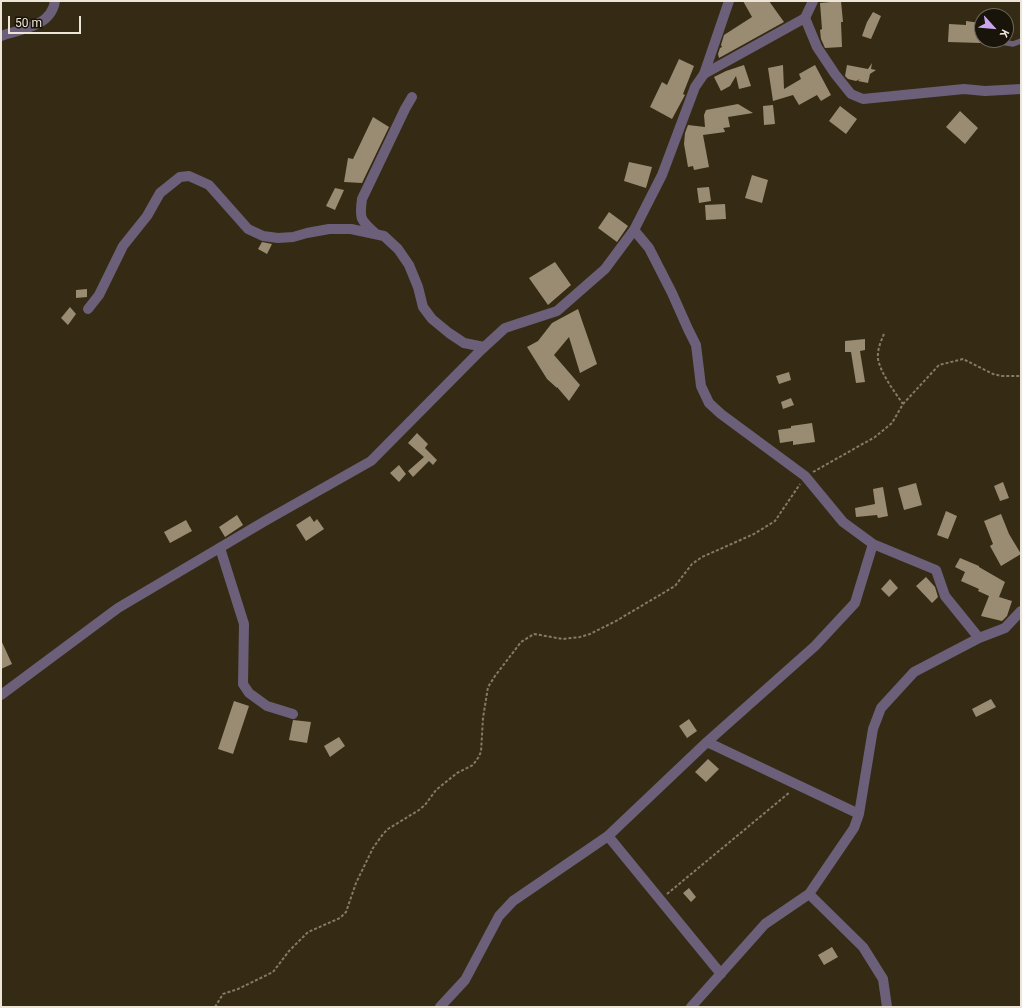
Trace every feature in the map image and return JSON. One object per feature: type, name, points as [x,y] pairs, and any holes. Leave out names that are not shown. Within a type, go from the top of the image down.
[{"type":"street","points":[[1,36],[36,25],[46,18],[53,8],[54,1]]},
{"type":"street","points":[[1,695],[118,608],[371,461],[484,347],[505,328],[557,311],[605,269],[634,230],[662,175],[695,87],[704,74],[729,1]]},
{"type":"street","points":[[704,74],[805,18],[813,1]]},
{"type":"street","points":[[805,18],[817,47],[835,74],[851,94],[863,99],[964,89],[1021,89]]},
{"type":"street","points":[[376,234],[364,223],[360,214],[362,198],[412,97]]},
{"type":"street","points":[[88,308],[99,295],[123,246],[147,216],[160,193],[180,177],[189,176],[209,185],[248,229],[263,236],[278,238],[293,237],[329,229],[351,229],[384,236],[398,249],[409,264],[418,287],[423,307],[432,319],[464,343],[484,347]]},
{"type":"street","points":[[634,230],[648,248],[660,268],[696,345],[701,386],[709,403],[721,414],[805,476],[843,522],[873,544],[936,570],[944,596],[979,638]]},
{"type":"street","points":[[440,1007],[465,980],[499,916],[513,901],[608,836],[707,742],[815,646],[855,603],[873,544]]},
{"type":"street","points":[[220,548],[244,624],[243,684],[249,694],[267,706],[293,714]]},
{"type":"street","points":[[691,1007],[765,924],[809,894],[854,828],[859,814],[873,729],[881,708],[914,672],[979,638],[1005,628],[1021,611]]},
{"type":"street","points":[[707,742],[859,814]]},
{"type":"street","points":[[608,836],[721,974]]},
{"type":"street","points":[[809,894],[863,947],[883,979],[887,1007]]},
{"type":"path","points":[[884,334],[879,348],[878,358],[890,385],[903,404]]},
{"type":"path","points":[[214,1007],[223,994],[238,989],[273,972],[289,951],[308,932],[340,918],[346,912],[356,883],[373,848],[383,834],[395,824],[419,810],[425,805],[441,785],[475,762],[481,752],[483,718],[488,687],[521,642],[534,634],[564,639],[580,637],[590,634],[616,621]]},
{"type":"path","points":[[660,900],[798,785]]},
{"type":"building","points":[[743,1],[769,1],[784,22],[719,58],[718,54],[720,48],[722,47],[721,45],[724,35],[752,17]]},
{"type":"building","points":[[841,1],[843,22],[841,22],[842,47],[825,48],[821,39],[820,30],[822,29],[820,3]]},
{"type":"building","points":[[873,12],[881,16],[871,39],[862,36],[867,22]]},
{"type":"building","points":[[966,21],[974,22],[974,43],[948,42],[949,24],[966,25]]},
{"type":"building","points":[[679,59],[694,66],[683,94],[685,95],[672,119],[650,107],[662,82],[667,85]]},
{"type":"building","points":[[872,63],[871,69],[876,70],[870,74],[868,83],[858,81],[860,79],[856,81],[848,79],[845,76],[847,65],[868,69]]},
{"type":"building","points":[[744,65],[751,86],[739,89],[736,76],[730,86],[721,91],[714,77]]},
{"type":"building","points":[[783,65],[784,89],[801,79],[799,74],[815,65],[831,95],[821,101],[817,95],[799,105],[793,95],[773,101],[768,68]]},
{"type":"building","points":[[738,104],[753,113],[728,117],[730,127],[723,128],[725,132],[703,135],[709,167],[694,170],[693,166],[688,167],[684,144],[685,133],[688,125],[705,127],[704,115],[706,110]]},
{"type":"building","points":[[773,105],[775,124],[764,125],[763,106]]},
{"type":"building","points":[[840,106],[857,119],[846,134],[829,121]]},
{"type":"building","points":[[960,111],[978,128],[965,144],[946,127]]},
{"type":"building","points":[[373,117],[389,127],[362,183],[344,182],[348,158],[353,159]]},
{"type":"building","points":[[629,162],[652,167],[646,188],[624,181]]},
{"type":"building","points":[[752,175],[768,180],[762,203],[745,198]]},
{"type":"building","points":[[709,187],[711,201],[699,203],[697,188]]},
{"type":"building","points":[[335,188],[344,190],[335,210],[326,206]]},
{"type":"building","points":[[725,204],[726,219],[706,220],[705,205]]},
{"type":"building","points":[[609,212],[628,226],[617,242],[598,228]]},
{"type":"building","points":[[262,242],[272,244],[267,254],[258,249]]},
{"type":"building","points":[[555,262],[571,285],[548,305],[529,278]]},
{"type":"building","points":[[87,289],[87,297],[76,298],[76,290]]},
{"type":"building","points":[[70,307],[76,314],[68,325],[61,318]]},
{"type":"building","points":[[578,309],[597,364],[580,373],[569,337],[554,355],[580,385],[569,401],[557,387],[547,379],[527,347],[538,341],[552,323]]},
{"type":"building","points":[[865,339],[865,350],[860,351],[865,382],[856,383],[851,352],[845,352],[845,341]]},
{"type":"building","points":[[789,372],[791,380],[779,384],[776,376]]},
{"type":"building","points":[[791,398],[794,405],[783,409],[781,402]]},
{"type":"building","points":[[812,423],[815,442],[793,445],[793,441],[780,443],[778,430],[791,428],[791,426]]},
{"type":"building","points":[[417,433],[428,444],[425,448],[437,460],[433,465],[429,461],[413,477],[408,471],[424,457],[408,443]]},
{"type":"building","points":[[399,465],[406,474],[399,482],[390,473]]},
{"type":"building","points":[[1003,482],[1009,498],[1000,501],[994,486]]},
{"type":"building","points":[[916,483],[922,505],[904,510],[898,488]]},
{"type":"building","points":[[883,487],[888,516],[878,518],[877,515],[856,517],[855,508],[875,504],[873,489]]},
{"type":"building","points":[[946,511],[957,516],[948,539],[937,535]]},
{"type":"building","points":[[1001,514],[1009,534],[1021,554],[1001,566],[990,546],[993,544],[984,521]]},
{"type":"building","points":[[237,515],[243,525],[225,537],[219,527]]},
{"type":"building","points":[[310,516],[314,522],[317,519],[324,529],[306,541],[296,525]]},
{"type":"building","points":[[186,520],[192,531],[170,543],[164,532]]},
{"type":"building","points":[[960,558],[979,566],[1005,582],[999,597],[1012,601],[1007,616],[1002,621],[981,616],[989,596],[978,591],[979,589],[961,581],[965,572],[955,567]]},
{"type":"building","points":[[926,577],[935,587],[938,597],[932,603],[916,586]]},
{"type":"building","points":[[890,579],[898,588],[889,597],[881,589]]},
{"type":"building","points":[[1,640],[12,664],[1,669]]},
{"type":"building","points":[[991,699],[996,707],[976,717],[972,709]]},
{"type":"building","points":[[234,701],[249,706],[233,754],[218,749]]},
{"type":"building","points":[[689,719],[697,731],[687,738],[679,726]]},
{"type":"building","points":[[293,720],[311,722],[307,743],[289,740]]},
{"type":"building","points":[[339,737],[345,746],[330,757],[324,746]]},
{"type":"building","points":[[708,759],[719,769],[706,782],[695,772]]},
{"type":"building","points":[[689,888],[696,897],[691,902],[683,893]]},
{"type":"building","points":[[832,947],[838,957],[824,965],[818,955]]}]
